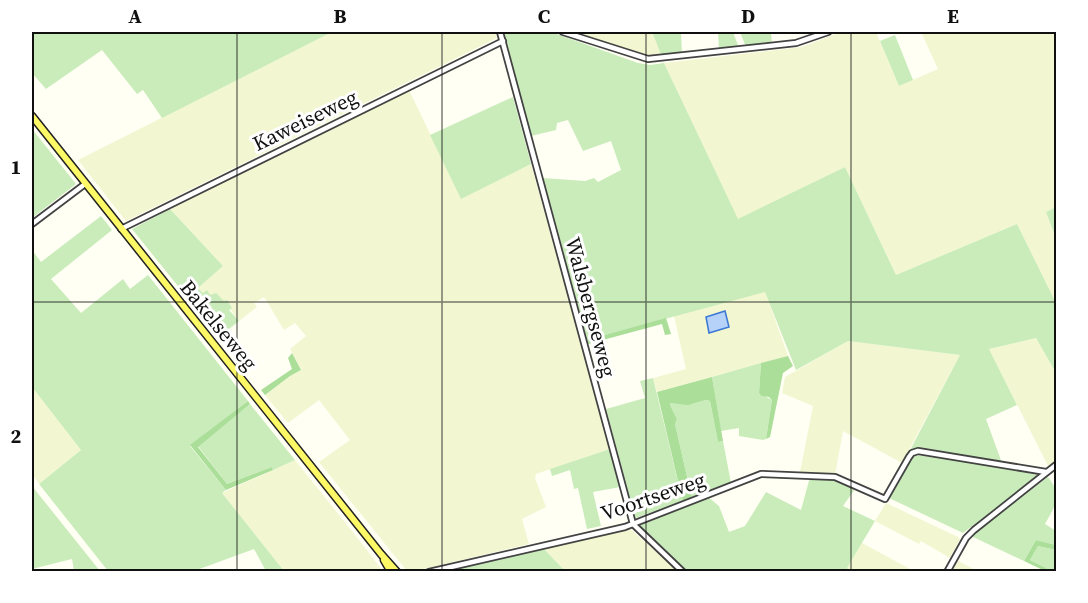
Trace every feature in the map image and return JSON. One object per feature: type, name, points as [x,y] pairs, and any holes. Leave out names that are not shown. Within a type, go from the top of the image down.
[{"type":"main road","name":"Bakelseweg","points":[[32,116],[397,572]]},
{"type":"main road","name":"Bakelseweg","points":[[381,554],[391,572]]},
{"type":"street","name":"Walsbergseweg","points":[[500,32],[633,524]]},
{"type":"street","points":[[562,32],[648,59],[796,43],[828,32]]},
{"type":"street","name":"Kaweiseweg","points":[[122,229],[503,41]]},
{"type":"street","points":[[32,224],[85,184]]},
{"type":"street","name":"Voortseweg","points":[[429,572],[633,524],[749,478],[770,473],[835,477],[885,499],[909,457],[918,451],[1046,472]]},
{"type":"street","points":[[947,572],[966,538],[974,530],[1056,465]]},
{"type":"street","points":[[633,524],[683,572]]},
{"type":"green space","points":[[32,32],[332,32],[162,118],[143,90],[137,94],[102,50],[46,89],[32,73]]},
{"type":"green space","points":[[332,32],[495,32],[497,38],[126,221],[78,160]]},
{"type":"green space","points":[[504,32],[551,32],[638,63],[650,65],[664,63],[738,219],[845,167],[896,275],[1017,224],[1056,303],[1056,373],[1036,338],[989,349],[1017,405],[986,419],[1002,463],[911,452],[908,454],[960,355],[848,341],[796,370],[765,292],[587,340],[543,178],[585,181],[594,178],[598,182],[621,170],[611,141],[583,151],[568,120],[557,123],[556,130],[531,136]]},
{"type":"green space","points":[[569,32],[652,32],[662,57],[652,58]]},
{"type":"green space","points":[[652,32],[681,32],[682,55],[662,57]]},
{"type":"green space","points":[[718,32],[733,32],[739,48],[719,51]]},
{"type":"green space","points":[[740,32],[771,32],[772,44],[746,47]]},
{"type":"green space","points":[[841,32],[876,32],[899,86],[938,69],[921,32],[1056,32],[1056,207],[1046,212],[1056,240],[1056,303],[1017,224],[896,275],[845,167],[738,220],[664,63],[802,47]]},
{"type":"green space","points":[[895,35],[913,80],[899,86],[880,41]]},
{"type":"green space","points":[[409,90],[461,198],[531,164],[610,449],[536,474],[535,478],[546,507],[522,519],[529,544],[416,571],[407,571],[319,462],[350,440],[319,400],[288,423],[265,395],[301,370],[290,349],[306,336],[295,323],[284,330],[264,297],[254,303],[257,307],[239,321],[224,301],[203,293],[198,288],[223,266],[170,209]]},
{"type":"green space","points":[[513,97],[531,164],[461,199],[430,135]]},
{"type":"green space","points":[[32,129],[76,184],[32,218]]},
{"type":"green space","points":[[1056,207],[1056,235],[1055,236],[1046,212]]},
{"type":"green space","points":[[170,209],[223,266],[198,288],[203,293],[207,290],[210,295],[216,293],[224,301],[227,300],[232,308],[229,310],[239,321],[219,337],[132,229]]},
{"type":"green space","points":[[101,216],[112,230],[51,279],[81,313],[123,279],[130,289],[148,275],[248,401],[190,446],[226,490],[222,493],[284,571],[266,571],[254,549],[194,571],[108,571],[39,484],[81,450],[32,387],[32,250],[41,262]]},
{"type":"green space","points":[[765,291],[788,356],[657,392],[653,378],[686,369],[674,316]]},
{"type":"green space","points":[[666,318],[671,334],[665,335],[662,324],[588,344],[587,340]]},
{"type":"green space","points":[[1036,338],[1056,373],[1056,462],[1049,468],[989,349]]},
{"type":"green space","points":[[848,341],[960,355],[902,463],[843,431],[835,475],[800,472],[813,406],[782,393],[785,377]]},
{"type":"green space","points":[[292,353],[301,370],[265,395],[261,390],[292,369],[288,358]]},
{"type":"green space","points":[[788,356],[793,366],[783,373],[770,437],[766,439],[772,400],[759,393],[761,363]]},
{"type":"green space","points":[[761,363],[759,393],[772,400],[766,439],[739,436],[739,428],[721,431],[712,377]]},
{"type":"green space","points":[[712,377],[723,441],[718,442],[710,401],[688,405],[670,403],[677,419],[675,424],[692,499],[683,502],[657,392]]},
{"type":"green space","points":[[653,378],[683,502],[635,518],[606,409],[645,398],[640,381]]},
{"type":"green space","points":[[32,387],[81,450],[39,484],[32,474]]},
{"type":"green space","points":[[248,401],[250,404],[198,447],[227,484],[272,467],[273,470],[226,490],[190,445]]},
{"type":"green space","points":[[710,401],[718,442],[723,441],[731,483],[692,499],[675,424],[677,419],[670,403],[691,404]]},
{"type":"green space","points":[[250,404],[295,460],[273,470],[272,467],[227,484],[198,446]]},
{"type":"green space","points":[[610,449],[620,487],[593,492],[601,526],[587,529],[578,488],[574,489],[570,470],[552,476],[550,469]]},
{"type":"green space","points":[[915,455],[1039,475],[963,533],[889,498],[911,458]]},
{"type":"green space","points":[[295,460],[383,571],[284,571],[222,493]]},
{"type":"green space","points":[[810,477],[832,479],[855,489],[843,506],[875,521],[847,568],[851,572],[686,571],[638,526],[708,497],[719,506],[729,532],[745,526],[766,492],[801,510]]},
{"type":"green space","points":[[1048,477],[1057,495],[1045,524],[1056,531],[1056,545],[1036,540],[1024,561],[971,536]]},
{"type":"green space","points":[[32,486],[100,571],[74,571],[72,559],[32,569]]},
{"type":"green space","points":[[886,503],[958,537],[960,539],[950,558],[921,541],[919,544],[875,521]]},
{"type":"green space","points":[[630,529],[678,571],[565,571],[543,548]]},
{"type":"green space","points":[[1036,540],[1056,545],[1056,550],[1038,546],[1030,560],[1046,568],[1045,571],[1024,561]]},
{"type":"green space","points":[[862,543],[914,571],[851,572],[846,569]]},
{"type":"green space","points":[[1038,546],[1056,550],[1056,571],[1046,571],[1046,568],[1030,560]]},
{"type":"green space","points":[[543,548],[565,571],[440,572]]},
{"type":"green space","points":[[957,560],[977,571],[950,571]]},
{"type":"water","points":[[725,311],[729,327],[709,333],[706,317]]}]
